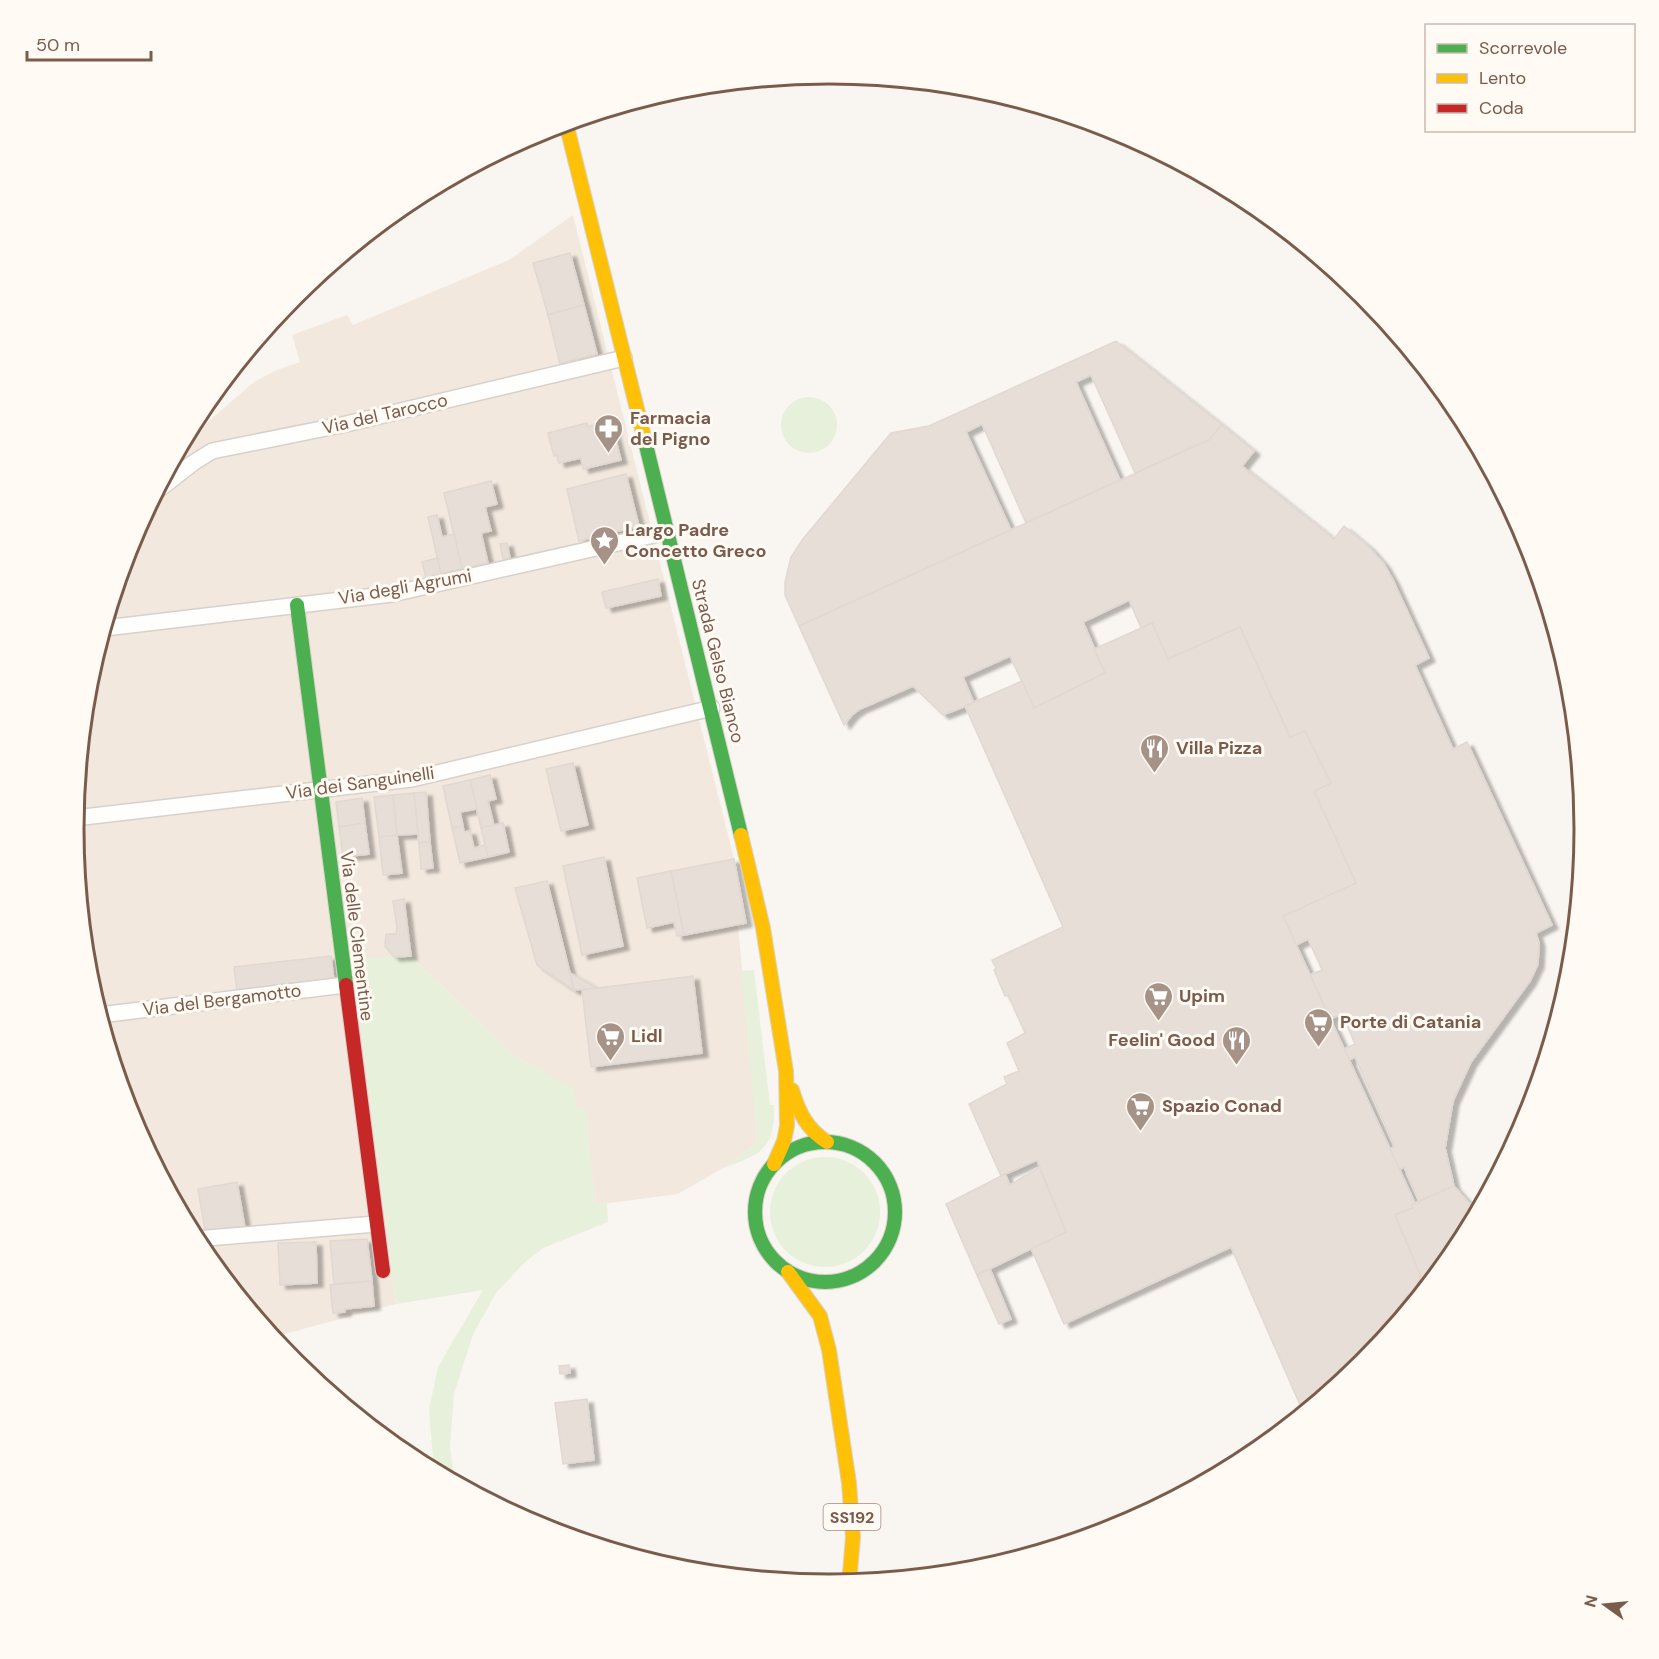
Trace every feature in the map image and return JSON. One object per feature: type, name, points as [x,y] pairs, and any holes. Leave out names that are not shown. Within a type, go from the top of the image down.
[{"type":"main road","name":"Strada Gelso Bianco","points":[[568,132],[712,708],[763,928],[786,1071],[787,1126],[784,1141],[774,1164]]},
{"type":"main road","name":"Via delle Clementine","points":[[297,605],[383,1271]]},
{"type":"main road","name":"Strada Gelso Bianco","points":[[786,1071],[800,1115],[807,1126],[827,1142]]},
{"type":"main road","points":[[840,1293],[856,1276],[872,1265],[887,1245],[895,1222],[894,1198],[885,1175],[864,1153],[851,1147],[827,1142],[804,1145],[783,1156],[774,1164],[759,1190],[756,1199],[756,1220],[761,1240],[766,1250],[780,1266],[799,1277],[833,1282],[856,1276]]},
{"type":"main road","points":[[788,1272],[820,1316],[828,1350]]},
{"type":"main road","points":[[828,1350],[831,1311]]},
{"type":"main road","name":"SS192","points":[[828,1350],[845,1450],[853,1538],[850,1574]]},
{"type":"street","name":"Via del Tarocco","points":[[172,479],[193,462],[212,451],[346,424],[624,358]]},
{"type":"street","name":"Via degli Agrumi","points":[[112,627],[392,594],[667,532]]},
{"type":"street","name":"Via dei Sanguinelli","points":[[85,817],[412,780],[712,708]]},
{"type":"street","name":"Via del Bergamotto","points":[[107,1014],[345,985]]},
{"type":"street","points":[[206,1238],[376,1224]]},
{"type":"shaded area","points":[[573,215],[734,859],[746,923],[738,925],[758,1142],[723,1168],[678,1194],[595,1205],[585,1109],[577,1109],[537,1068],[513,1055],[411,956],[353,960],[396,1304],[282,1335],[238,1283],[184,1202],[141,1115],[109,1022],[90,927],[84,830],[90,732],[98,684],[109,637],[141,544],[161,500],[203,426],[254,382],[277,370],[300,362],[292,335],[347,315],[353,325],[509,260]]},
{"type":"green space","points":[[809,397],[820,399],[829,405],[835,414],[837,425],[835,436],[829,445],[820,451],[809,453],[798,451],[789,445],[783,436],[781,425],[783,414],[789,405],[798,399]]},
{"type":"green space","points":[[411,956],[513,1055],[574,1088],[577,1109],[586,1109],[595,1204],[607,1202],[608,1222],[543,1248],[524,1263],[496,1293],[473,1334],[454,1394],[450,1447],[454,1473],[433,1460],[429,1410],[438,1367],[483,1290],[396,1304],[353,960]]},
{"type":"green space","points":[[754,970],[770,1105],[774,1105],[774,1120],[772,1132],[763,1148],[747,1159],[723,1168],[758,1142],[741,971]]},
{"type":"green space","points":[[825,1157],[846,1161],[864,1173],[876,1191],[880,1212],[876,1233],[864,1251],[846,1263],[825,1267],[804,1263],[786,1251],[774,1233],[770,1212],[774,1191],[786,1173],[804,1161]]},
{"type":"building","points":[[570,253],[584,305],[548,315],[533,263]]},
{"type":"building","points":[[584,305],[597,354],[560,364],[548,315]]},
{"type":"building","points":[[1116,341],[1222,425],[1209,440],[1135,473],[1091,375],[1076,382],[1120,480],[1026,523],[982,424],[966,432],[1011,530],[799,626],[785,595],[785,582],[791,557],[803,539],[891,433],[929,426]]},
{"type":"building","points":[[611,421],[621,460],[583,469],[581,458],[559,463],[557,455],[554,456],[548,433],[587,423],[588,427]]},
{"type":"building","points":[[1222,425],[1254,451],[1242,466],[1334,539],[1344,526],[1369,547],[1384,564],[1429,658],[1415,665],[1453,749],[1467,742],[1552,925],[1536,933],[1539,943],[1538,964],[1530,981],[1471,1062],[1453,1101],[1445,1148],[1454,1186],[1419,1201],[1404,1167],[1399,1170],[1389,1149],[1395,1147],[1355,1057],[1349,1060],[1344,1049],[1355,1044],[1342,1014],[1330,1019],[1310,975],[1322,970],[1308,939],[1296,945],[1283,916],[1356,883],[1314,791],[1331,783],[1305,731],[1290,737],[1240,627],[1168,659],[1152,623],[1141,628],[1129,600],[1083,622],[1105,673],[1034,708],[1010,656],[963,677],[974,703],[943,715],[913,686],[860,709],[844,725],[799,626],[1209,440]]},
{"type":"building","points":[[626,474],[639,526],[579,541],[567,489]]},
{"type":"building","points":[[491,481],[497,504],[485,507],[491,531],[481,533],[488,563],[462,569],[444,493]]},
{"type":"building","points":[[437,515],[442,537],[454,534],[462,569],[441,574],[428,517]]},
{"type":"building","points":[[507,543],[510,558],[503,559],[500,544]]},
{"type":"building","points":[[437,558],[441,574],[426,578],[422,562]]},
{"type":"building","points":[[658,579],[661,596],[606,608],[602,592]]},
{"type":"building","points":[[1152,623],[1168,659],[1240,627],[1290,737],[1305,731],[1331,783],[1314,791],[1356,883],[1283,916],[1415,1203],[1412,1205],[1413,1208],[1395,1215],[1420,1274],[1418,1287],[1390,1321],[1357,1357],[1301,1407],[1231,1247],[1064,1324],[1031,1248],[1066,1232],[1037,1160],[1001,1176],[969,1104],[1007,1084],[1004,1077],[1019,1071],[1007,1043],[1025,1033],[1008,995],[1005,996],[992,960],[1063,927],[965,706],[1022,681],[1034,708],[1105,673],[1094,649]]},
{"type":"building","points":[[573,763],[588,825],[561,831],[546,769]]},
{"type":"building","points":[[490,775],[496,799],[488,801],[494,826],[481,828],[470,780]]},
{"type":"building","points":[[470,780],[477,809],[460,812],[463,826],[452,828],[443,786]]},
{"type":"building","points":[[426,792],[430,842],[419,843],[414,793]]},
{"type":"building","points":[[414,793],[418,834],[397,835],[393,795]]},
{"type":"building","points":[[393,795],[397,835],[379,837],[374,797]]},
{"type":"building","points":[[362,798],[365,823],[339,827],[336,802]]},
{"type":"building","points":[[365,823],[369,854],[343,857],[339,827]]},
{"type":"building","points":[[503,823],[509,852],[488,857],[481,828]]},
{"type":"building","points":[[463,826],[464,832],[470,831],[474,848],[485,845],[488,857],[460,863],[452,828]]},
{"type":"building","points":[[397,835],[402,873],[383,875],[379,837]]},
{"type":"building","points":[[430,842],[433,868],[421,869],[419,843]]},
{"type":"building","points":[[604,857],[623,946],[582,955],[563,866]]},
{"type":"building","points":[[734,859],[746,923],[684,935],[671,871]]},
{"type":"building","points":[[671,871],[684,935],[677,936],[674,922],[647,928],[637,878]]},
{"type":"building","points":[[547,881],[574,990],[537,965],[515,888]]},
{"type":"building","points":[[404,899],[411,956],[394,957],[385,946],[386,934],[396,934],[393,901]]},
{"type":"building","points":[[331,956],[334,981],[237,991],[234,967]]},
{"type":"building","points":[[570,973],[597,988],[574,990]]},
{"type":"building","points":[[693,976],[702,1053],[591,1067],[582,990]]},
{"type":"building","points":[[1039,1167],[1066,1232],[977,1275],[946,1204],[1005,1174],[1010,1185]]},
{"type":"building","points":[[237,1182],[245,1228],[206,1235],[198,1189]]},
{"type":"building","points":[[1454,1186],[1473,1206],[1449,1244],[1418,1287],[1420,1274],[1395,1215],[1413,1208],[1412,1205]]},
{"type":"building","points":[[367,1239],[372,1281],[334,1284],[330,1241]]},
{"type":"building","points":[[316,1242],[317,1283],[280,1285],[278,1243]]},
{"type":"building","points":[[990,1269],[1011,1319],[999,1324],[977,1275]]},
{"type":"building","points":[[372,1281],[374,1306],[345,1309],[345,1312],[333,1313],[330,1285]]},
{"type":"building","points":[[569,1365],[570,1373],[560,1374],[559,1366]]},
{"type":"building","points":[[587,1399],[594,1460],[563,1464],[555,1403]]},
{"type":"traffic: fast","points":[[645,441],[741,835]]},
{"type":"traffic: fast","points":[[297,605],[346,985]]},
{"type":"traffic: fast","points":[[825,1142],[852,1147],[875,1162],[890,1185],[895,1212],[890,1239],[875,1262],[852,1277],[825,1282],[798,1277],[775,1262],[760,1239],[755,1212],[760,1185],[775,1162],[798,1147],[825,1142]]},
{"type":"traffic: slow","points":[[568,132],[645,441]]},
{"type":"traffic: slow","points":[[741,835],[763,928],[786,1071],[787,1126],[784,1141],[774,1164]]},
{"type":"traffic: slow","points":[[792,1090],[805,1120],[814,1132],[827,1142]]},
{"type":"traffic: slow","points":[[788,1272],[820,1316],[829,1350],[849,1483],[853,1537],[850,1574]]},
{"type":"traffic: jam","points":[[346,985],[383,1271]]},
{"type":"place","name":"Farmacia del Pigno","points":[[609,454]]},
{"type":"place","name":"Largo Padre Concetto Greco","points":[[604,566]]},
{"type":"place","name":"Villa Pizza","points":[[1155,774]]},
{"type":"place","name":"Upim","points":[[1158,1022]]},
{"type":"place","name":"Porte di Catania","points":[[1319,1048]]},
{"type":"place","name":"Lidl","points":[[610,1062]]},
{"type":"place","name":"Feelin' Good","points":[[1236,1066]]},
{"type":"place","name":"Spazio Conad","points":[[1141,1132]]}]
